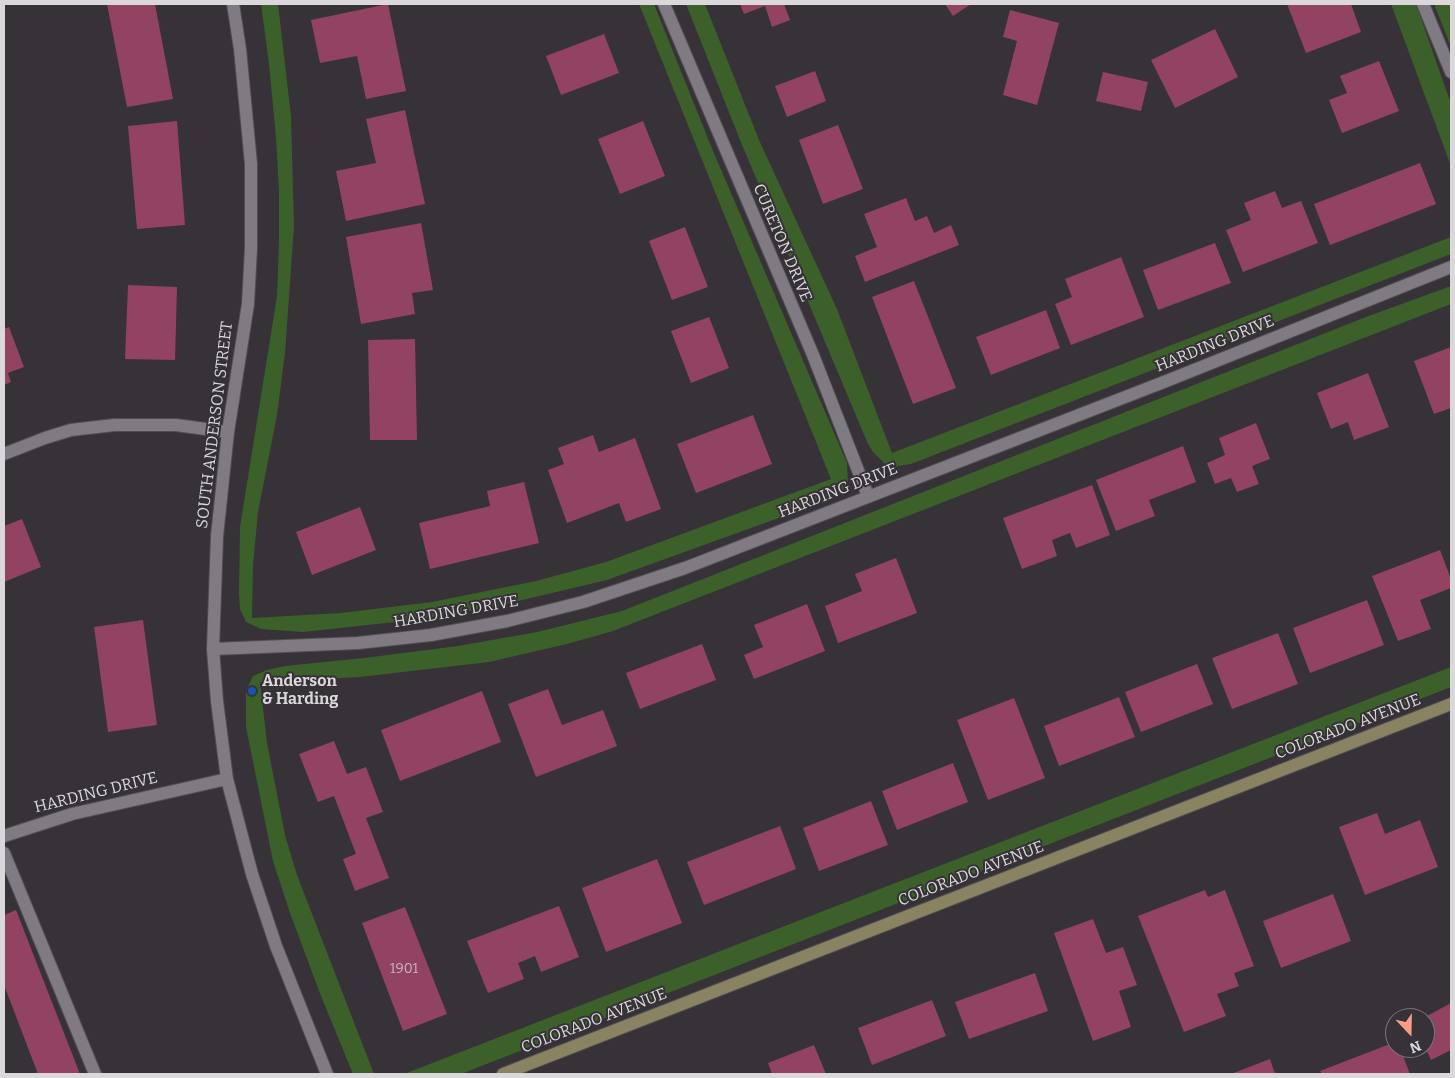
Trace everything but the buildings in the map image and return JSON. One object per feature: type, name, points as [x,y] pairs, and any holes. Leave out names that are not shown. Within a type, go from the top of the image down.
[{"type":"street","name":"SOUTH ANDERSON STREET","points":[[234,4],[251,164],[252,248],[248,304],[228,432],[217,536],[213,649],[217,701],[227,778],[252,874],[276,946],[327,1074]]},
{"type":"street","name":"CURETON DRIVE","points":[[664,4],[813,355],[868,496]]},
{"type":"street","points":[[1423,4],[1451,72]]},
{"type":"street","name":"HARDING DRIVE","points":[[213,649],[358,643],[431,635],[507,622],[583,602],[685,568],[1169,380],[1451,267]]},
{"type":"street","points":[[4,454],[71,430],[114,425],[176,425],[228,432]]},
{"type":"street","name":"COLORADO AVENUE","points":[[503,1074],[1451,704]]},
{"type":"street","name":"HARDING DRIVE","points":[[4,836],[72,814],[227,778]]},
{"type":"street","points":[[4,853],[95,1074]]},
{"type":"green space","points":[[261,4],[278,4],[291,116],[294,226],[285,353],[277,415],[258,512],[253,565],[252,618],[341,613],[432,602],[536,581],[606,562],[831,479],[639,4],[654,4],[713,151],[847,463],[848,484],[843,491],[823,502],[607,580],[497,606],[414,620],[303,632],[261,629],[246,622],[240,609],[240,527],[277,296],[279,242],[276,137]]},
{"type":"green space","points":[[686,4],[705,4],[759,140],[837,309],[892,453],[1451,237],[1451,254],[911,464],[892,467],[885,464],[868,444],[740,140]]},
{"type":"green space","points":[[1391,4],[1416,4],[1451,104],[1451,166]]},
{"type":"green space","points":[[1434,4],[1451,4],[1451,47]]},
{"type":"green space","points":[[1451,286],[1451,304],[613,631],[489,662],[360,677],[260,682],[267,743],[285,835],[297,875],[374,1074],[353,1074],[321,996],[273,861],[246,727],[246,690],[253,676],[267,670],[285,666],[458,646],[537,632],[622,611],[1366,317]]},
{"type":"green space","points":[[1451,667],[1451,687],[461,1074],[404,1074]]},
{"type":"place","name":"Anderson & Harding","points":[[252,691]]}]
